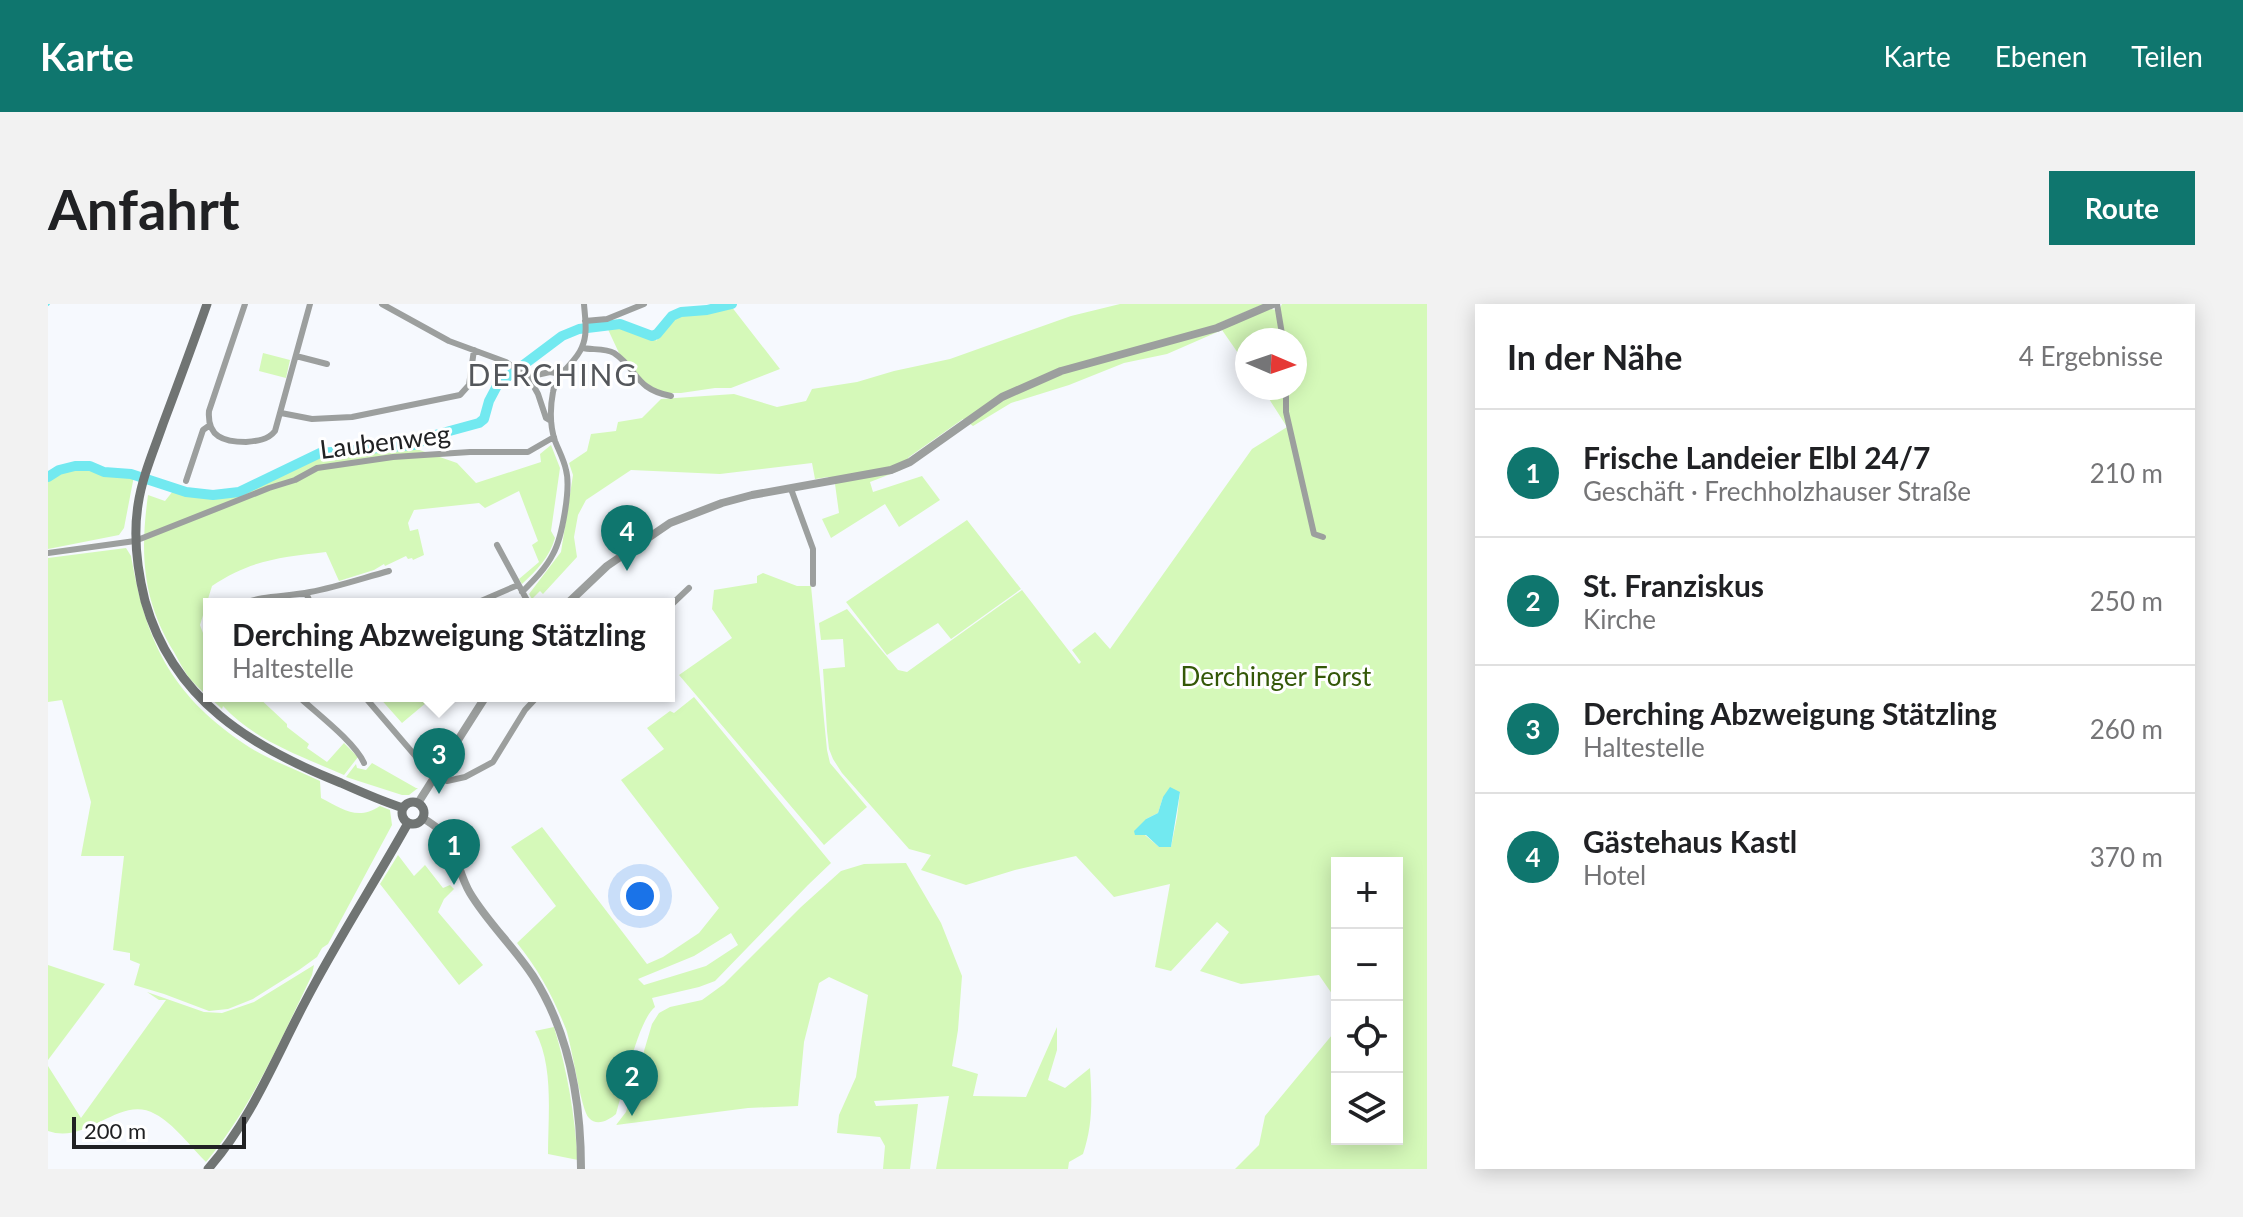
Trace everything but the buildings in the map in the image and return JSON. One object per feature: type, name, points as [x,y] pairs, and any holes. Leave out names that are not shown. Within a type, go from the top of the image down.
[{"type":"main road","points":[[203,701],[168,658],[151,621],[139,578],[135,541],[138,504],[146,473],[207,304]]},
{"type":"main road","points":[[204,702],[233,728],[273,753],[403,808]]},
{"type":"main road","points":[[409,802],[418,803],[423,810],[423,818],[416,823],[408,823],[402,816],[403,808],[409,802]]},
{"type":"main road","points":[[208,1169],[222,1154],[258,1098],[308,996],[408,823]]},
{"type":"street","points":[[245,304],[208,418],[217,436],[225,441],[253,442],[271,436],[281,413],[310,304]]},
{"type":"street","points":[[382,304],[449,341],[506,362],[528,376],[546,418],[551,421]]},
{"type":"street","points":[[491,598],[520,589],[546,565],[558,542],[567,474],[551,421],[554,386],[582,348],[584,304]]},
{"type":"street","points":[[585,326],[644,304]]},
{"type":"street","points":[[573,598],[607,566],[670,523],[752,495],[891,470],[910,462],[1002,397],[1061,371],[1217,328],[1275,304],[1280,328]]},
{"type":"street","points":[[582,348],[609,350],[617,354],[641,383],[660,394],[671,396]]},
{"type":"street","points":[[281,413],[312,419],[343,418],[460,395],[469,385],[474,350]]},
{"type":"street","points":[[296,356],[327,364]]},
{"type":"street","points":[[528,376],[550,372],[561,374]]},
{"type":"street","points":[[1286,400],[1286,412],[1314,534],[1323,537]]},
{"type":"street","points":[[186,481],[203,430],[210,425]]},
{"type":"street","name":"Laubenweg","points":[[48,553],[135,541],[295,480],[317,468],[393,457],[528,452],[554,437]]},
{"type":"street","points":[[791,489],[813,549],[813,584]]},
{"type":"street","points":[[497,545],[525,598]]},
{"type":"street","points":[[259,598],[306,593],[389,571]]},
{"type":"street","points":[[675,601],[689,588]]},
{"type":"street","points":[[306,593],[308,598]]},
{"type":"street","points":[[305,702],[346,740],[364,763]]},
{"type":"street","points":[[369,702],[434,776],[447,781],[490,764],[532,702]]},
{"type":"street","points":[[418,803],[482,702]]},
{"type":"street","points":[[423,818],[443,833],[471,894],[532,975],[543,995],[562,1040],[573,1083],[580,1129],[581,1169]]},
{"type":"green space","points":[[1120,304],[1264,304],[1219,323],[1271,309],[1276,310],[1280,328],[1235,328],[1235,349],[1222,330],[1167,354],[1124,363],[1011,403],[973,426],[963,419],[909,457],[901,470],[870,482],[873,492],[922,476],[940,500],[899,527],[885,504],[831,538],[822,519],[839,513],[835,484],[828,477],[815,479],[812,463],[720,474],[631,470],[586,500],[578,515],[574,537],[577,557],[543,594],[540,591],[531,598],[529,594],[561,552],[573,475],[569,463],[587,451],[591,434],[616,431],[618,422],[642,418],[661,399],[734,394],[777,407],[806,401],[812,389],[857,382],[950,359],[1071,316]]},
{"type":"green space","name":"Derchinger Forst","points":[[1282,304],[1427,304],[1427,1169],[1235,1169],[1259,1145],[1265,1116],[1331,1036],[1331,1145],[1403,1145],[1403,857],[1331,857],[1331,992],[1319,975],[1241,984],[1200,971],[1229,932],[1217,922],[1171,971],[1155,967],[1170,884],[1114,897],[1076,856],[966,885],[921,870],[931,855],[909,849],[842,773],[829,749],[823,669],[845,667],[843,639],[821,640],[819,623],[847,609],[898,670],[907,672],[1022,590],[1079,664],[1081,662],[1072,650],[1095,632],[1110,649],[1252,449],[1287,427],[1270,400],[1287,400],[1289,411],[1289,400],[1307,400],[1307,328],[1283,328]],"holes":[[[1180,792],[1171,847],[1159,847],[1145,835],[1146,819],[1158,813],[1163,797]]]},
{"type":"green space","points":[[731,306],[780,369],[731,388],[661,393],[642,380],[619,353],[605,323],[621,322],[649,332],[655,331],[656,341],[676,317]]},
{"type":"green space","points":[[263,353],[290,360],[286,378],[259,371]]},
{"type":"green space","points":[[551,445],[560,468],[551,531],[555,538],[542,563],[522,584],[519,579],[539,562],[532,545],[538,541],[519,491],[485,508],[479,503],[414,510],[408,523],[410,531],[418,529],[424,555],[413,560],[406,556],[339,581],[326,552],[267,561],[226,577],[212,586],[208,598],[203,598],[200,625],[203,633],[203,691],[190,679],[163,632],[146,576],[144,537],[148,495],[165,501],[173,491],[200,498],[241,494],[321,456],[408,446],[457,463],[476,483],[541,462],[540,454]]},
{"type":"green space","points":[[76,468],[89,468],[107,476],[134,476],[124,528],[119,535],[48,549],[48,481]]},
{"type":"green space","points":[[967,520],[1021,589],[951,639],[938,623],[887,655],[846,602]]},
{"type":"green space","points":[[126,548],[131,556],[154,639],[165,663],[197,705],[252,749],[320,781],[321,798],[357,813],[380,806],[390,810],[392,825],[328,944],[299,970],[253,999],[228,1009],[209,1011],[134,985],[140,964],[130,960],[130,953],[113,950],[124,856],[81,856],[91,802],[62,700],[48,702],[48,558]]},
{"type":"green space","points":[[763,573],[797,586],[811,586],[830,763],[867,807],[824,845],[679,675],[732,638],[712,609],[714,590],[757,583],[757,576]]},
{"type":"green space","points":[[694,697],[831,863],[715,981],[652,998],[655,1007],[637,1041],[616,1114],[596,1122],[589,1118],[583,1104],[561,1017],[539,974],[517,943],[556,906],[511,847],[542,827],[647,964],[699,933],[719,908],[621,780],[664,749],[647,728],[670,711],[674,713]],"holes":[[[731,933],[738,945],[706,966],[644,985],[638,979],[694,956]]]},
{"type":"green space","points":[[215,702],[263,702],[287,727],[309,744],[307,748],[327,762],[344,743],[358,757],[344,775],[264,738],[223,706],[222,709]]},
{"type":"green space","points":[[383,702],[427,702],[402,723]]},
{"type":"green space","points":[[372,763],[418,788],[409,795],[402,795],[346,777],[356,764],[357,768],[366,770]]},
{"type":"green space","points":[[398,855],[414,876],[425,865],[443,888],[450,885],[454,889],[444,899],[438,912],[483,965],[459,985],[380,884]]},
{"type":"green space","points":[[906,863],[941,923],[962,976],[952,1066],[978,1074],[973,1096],[1026,1097],[1057,1027],[1057,1050],[1048,1080],[1065,1088],[1090,1068],[1089,1133],[1083,1154],[1069,1162],[1068,1169],[936,1169],[949,1096],[874,1101],[876,1106],[918,1104],[910,1169],[883,1169],[885,1146],[880,1137],[837,1133],[839,1115],[856,1077],[868,995],[829,977],[819,983],[804,1042],[798,1106],[748,1108],[616,1125],[626,1112],[652,1024],[659,1013],[670,1007],[702,1000],[724,984],[841,871],[864,864]]},
{"type":"green space","points":[[48,965],[105,984],[48,1060]]},
{"type":"green space","points":[[314,965],[265,1072],[238,1119],[206,1162],[168,1123],[142,1110],[116,1114],[77,1131],[48,1131],[48,1066],[81,1118],[166,1000],[159,1000],[147,992],[204,1012],[222,1013],[254,1002]]},
{"type":"green space","points":[[554,1027],[570,1093],[578,1160],[548,1154],[547,1075],[535,1031]]},
{"type":"water","points":[[1170,787],[1180,792],[1171,847],[1159,847],[1146,835],[1135,835],[1134,831],[1158,813]]},
{"type":"waterway","points":[[48,477],[59,470],[90,466],[104,472],[131,474],[186,492],[213,495],[239,492],[320,453],[414,445],[435,435],[479,423],[484,419],[498,384],[562,336],[579,329],[620,324],[652,336],[672,316],[681,312],[732,304]]},
{"type":"place","name":"Gästehaus Kastl","points":[[627,571]]},
{"type":"place","name":"Derching Abzweigung Stätzling","points":[[439,794]]},
{"type":"place","name":"Frische Landeier Elbl 24/7","points":[[454,885]]},
{"type":"place","name":"St. Franziskus","points":[[632,1116]]},
{"type":"district","name":"DERCHING","points":[[553,376]]}]
